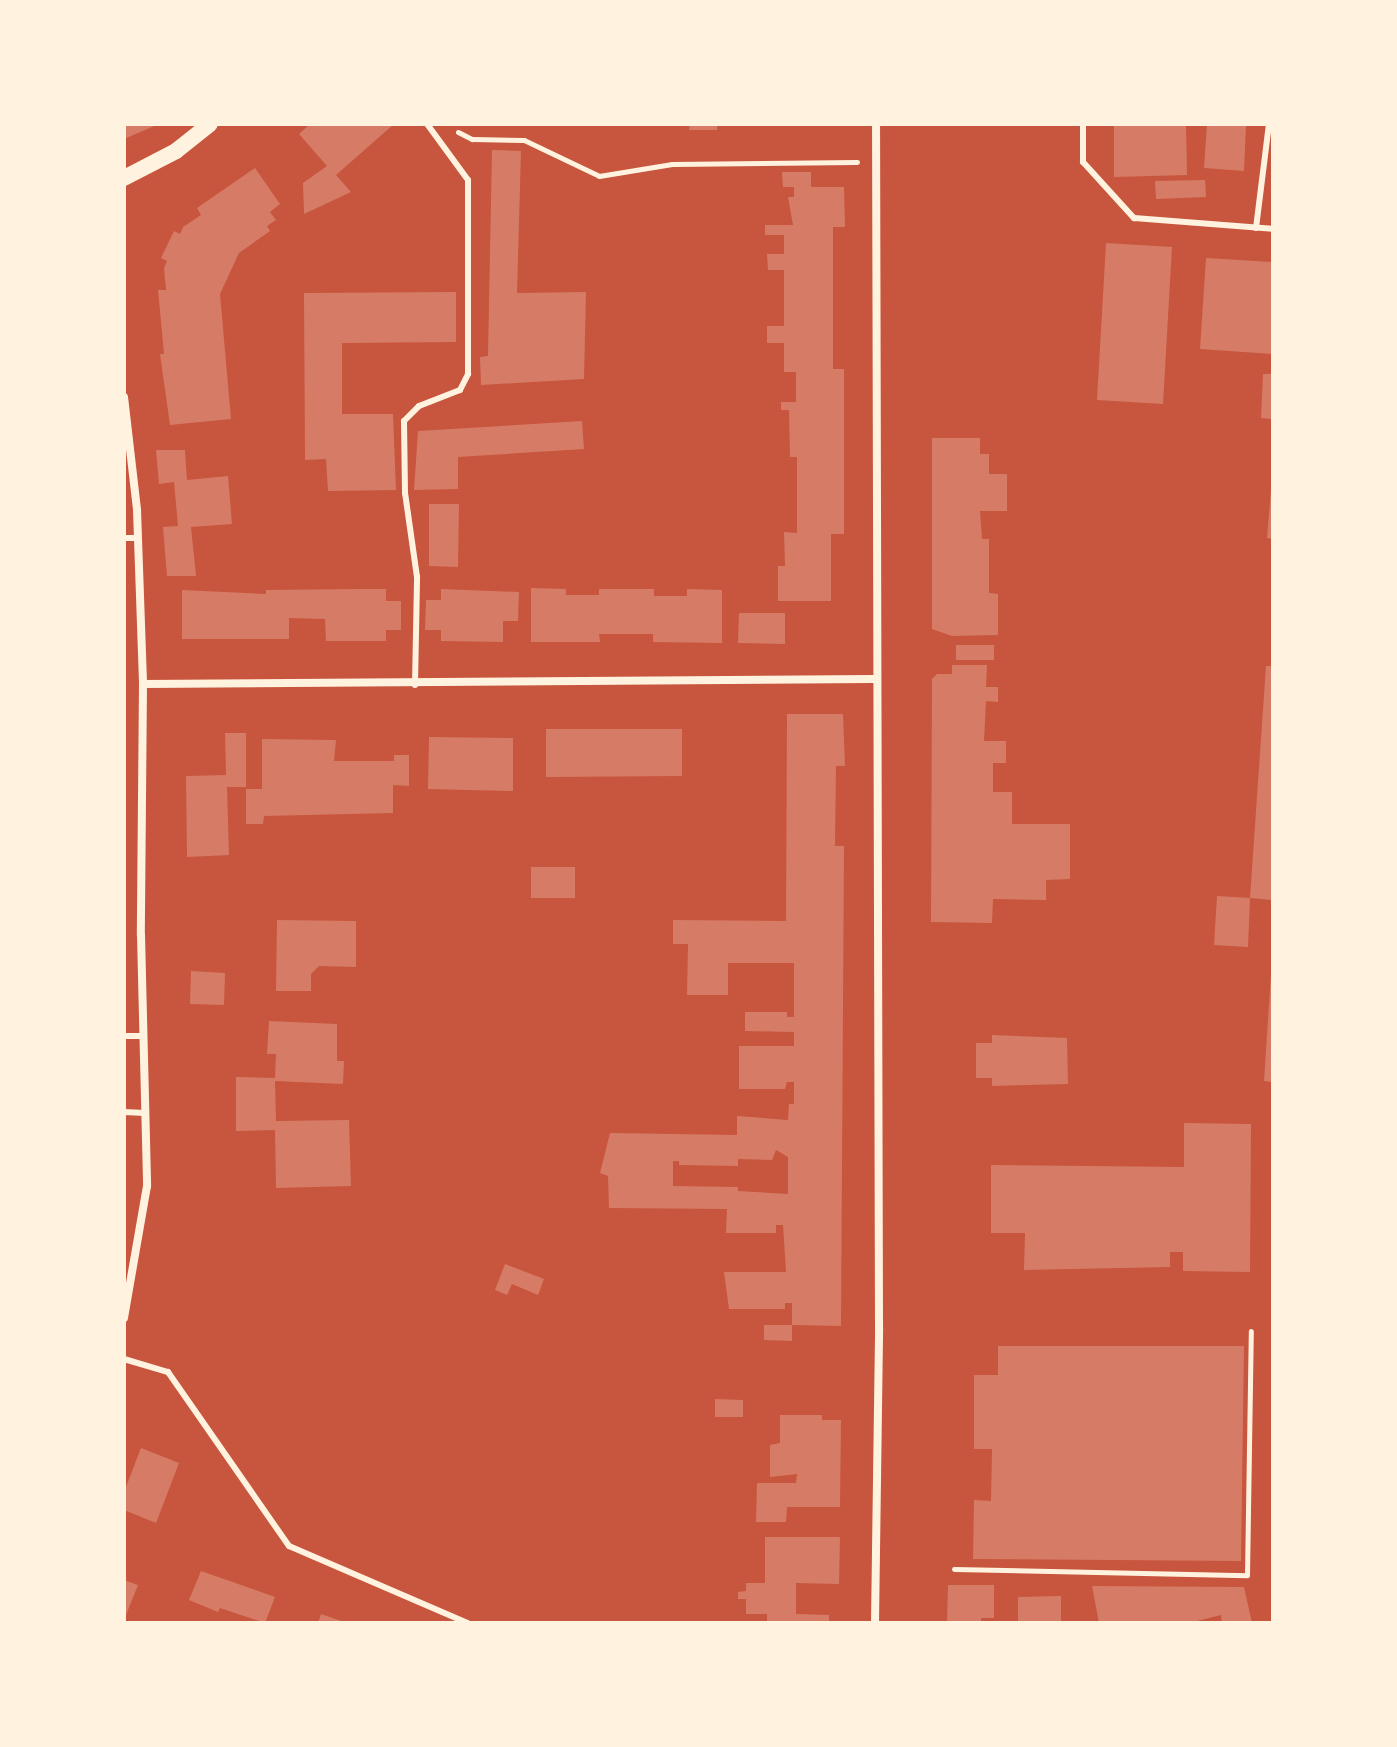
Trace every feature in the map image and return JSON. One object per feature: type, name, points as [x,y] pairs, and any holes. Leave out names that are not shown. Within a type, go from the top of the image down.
[{"type":"main road","points":[[124,178],[176,151],[210,124]]},
{"type":"street","points":[[875,1623],[879,1312],[874,679],[876,124]]},
{"type":"street","points":[[124,397],[138,538],[143,684],[147,1186],[124,1318]]},
{"type":"street","points":[[143,684],[415,685],[874,679]]},
{"type":"lane","points":[[415,685],[417,577],[405,493],[404,421],[419,406],[460,390],[468,374],[468,180],[427,124]]},
{"type":"lane","points":[[1083,124],[1083,162],[1134,218],[1273,229]]},
{"type":"lane","points":[[1256,228],[1269,124]]},
{"type":"lane","points":[[124,538],[138,538]]},
{"type":"lane","points":[[124,1036],[144,1036]]},
{"type":"lane","points":[[124,1112],[145,1113]]},
{"type":"lane","points":[[124,1359],[168,1372],[289,1546],[468,1623]]},
{"type":"path","points":[[453,129],[472,139],[524,140],[599,176],[672,164],[876,161]]},
{"type":"path","points":[[954,1569],[1247,1575],[1251,1331]]},
{"type":"building","points":[[124,124],[159,124],[124,139]]},
{"type":"building","points":[[310,124],[394,124],[336,175],[351,192],[304,214],[303,183],[327,166],[299,134]]},
{"type":"building","points":[[690,124],[717,124],[717,130],[689,130]]},
{"type":"building","points":[[1114,124],[1186,124],[1187,175],[1114,177]]},
{"type":"building","points":[[1207,124],[1246,126],[1244,171],[1204,168]]},
{"type":"building","points":[[492,150],[521,151],[517,293],[586,292],[584,379],[481,385],[480,357],[488,356]]},
{"type":"building","points":[[255,168],[280,204],[270,212],[276,220],[267,226],[270,231],[239,253],[220,294],[231,419],[170,425],[160,354],[164,354],[158,290],[166,290],[164,268],[167,261],[161,258],[174,231],[180,234],[183,227],[201,215],[197,208]]},
{"type":"building","points":[[782,172],[811,172],[811,187],[844,187],[845,227],[833,227],[833,369],[844,369],[844,534],[831,534],[831,601],[778,601],[778,566],[785,566],[784,532],[797,533],[797,457],[790,457],[789,410],[781,410],[781,402],[796,402],[796,372],[784,372],[784,343],[767,343],[767,326],[784,326],[784,270],[768,270],[767,254],[784,254],[784,235],[765,235],[765,225],[793,225],[788,197],[794,197],[794,187],[783,187]]},
{"type":"building","points":[[1205,180],[1206,197],[1156,199],[1155,181]]},
{"type":"building","points":[[1106,243],[1172,247],[1163,404],[1097,400]]},
{"type":"building","points":[[1206,258],[1273,262],[1273,354],[1200,349]]},
{"type":"building","points":[[456,292],[456,342],[342,343],[342,414],[393,414],[396,490],[328,491],[326,459],[305,460],[304,293]]},
{"type":"building","points":[[1263,374],[1273,374],[1273,419],[1261,418]]},
{"type":"building","points":[[582,421],[584,449],[458,457],[458,489],[414,490],[418,431]]},
{"type":"building","points":[[932,438],[980,438],[980,454],[989,454],[989,474],[1007,474],[1007,511],[980,511],[982,539],[989,539],[989,593],[998,594],[998,635],[952,636],[932,629]]},
{"type":"building","points":[[156,450],[185,450],[187,480],[228,476],[232,524],[191,527],[196,576],[167,576],[163,527],[178,526],[174,482],[159,484]]},
{"type":"building","points":[[1273,491],[1273,539],[1267,538]]},
{"type":"building","points":[[429,504],[459,504],[458,567],[429,566]]},
{"type":"building","points":[[531,588],[566,589],[566,595],[599,595],[599,589],[654,589],[654,596],[687,596],[687,589],[722,590],[722,643],[653,642],[653,634],[599,634],[600,642],[531,642]]},
{"type":"building","points":[[386,589],[386,601],[401,601],[401,630],[386,630],[386,641],[326,641],[325,619],[289,618],[289,639],[182,639],[182,590],[266,594],[266,590]]},
{"type":"building","points":[[441,589],[519,592],[518,621],[503,621],[503,642],[441,641],[441,630],[425,630],[426,600],[441,600]]},
{"type":"building","points":[[739,613],[785,613],[785,644],[738,643]]},
{"type":"building","points":[[956,645],[994,645],[994,660],[956,660]]},
{"type":"building","points":[[952,665],[987,665],[986,687],[998,687],[998,702],[986,701],[984,741],[1006,741],[1006,763],[993,763],[993,792],[1012,792],[1012,824],[1070,824],[1070,879],[1046,880],[1046,900],[993,899],[992,923],[931,922],[932,679],[937,674],[952,674]]},
{"type":"building","points":[[1266,666],[1273,666],[1273,900],[1250,898]]},
{"type":"building","points":[[787,714],[843,714],[845,766],[836,766],[835,846],[844,846],[841,1326],[792,1325],[792,1303],[785,1303],[785,1309],[729,1309],[724,1272],[786,1272],[783,1225],[776,1225],[776,1233],[726,1233],[727,1209],[609,1208],[608,1176],[600,1173],[610,1133],[737,1135],[737,1116],[788,1120],[789,1104],[794,1104],[794,1082],[787,1082],[785,1089],[739,1089],[739,1046],[794,1046],[794,1032],[745,1031],[745,1012],[787,1012],[787,1017],[794,1017],[794,963],[728,963],[728,995],[687,995],[688,944],[673,944],[673,920],[786,921]],"holes":[[[776,1150],[788,1157],[788,1194],[738,1191],[738,1187],[673,1186],[673,1161],[679,1161],[679,1165],[738,1166],[738,1159],[772,1160]]]},
{"type":"building","points":[[546,729],[682,729],[682,776],[546,777]]},
{"type":"building","points":[[225,733],[246,733],[246,787],[227,787],[229,855],[187,857],[186,776],[226,775]]},
{"type":"building","points":[[429,737],[513,738],[513,791],[428,789]]},
{"type":"building","points":[[262,739],[336,740],[334,761],[394,761],[394,755],[409,755],[409,786],[393,785],[393,813],[264,816],[263,824],[246,824],[246,789],[262,789]]},
{"type":"building","points":[[531,867],[575,867],[575,898],[531,898]]},
{"type":"building","points":[[1217,896],[1250,898],[1248,947],[1214,945]]},
{"type":"building","points":[[277,920],[356,921],[356,967],[319,966],[311,974],[311,991],[276,991]]},
{"type":"building","points":[[191,971],[225,973],[224,1005],[190,1004]]},
{"type":"building","points":[[1273,974],[1273,1082],[1264,1081]]},
{"type":"building","points":[[269,1021],[337,1024],[337,1061],[344,1061],[343,1084],[275,1081],[276,1121],[349,1120],[351,1186],[276,1188],[275,1130],[236,1131],[236,1077],[275,1078],[276,1054],[267,1054]]},
{"type":"building","points":[[992,1035],[1067,1038],[1068,1084],[992,1086],[992,1078],[976,1078],[976,1043],[992,1043]]},
{"type":"building","points":[[1184,1123],[1251,1124],[1250,1272],[1183,1271],[1183,1252],[1170,1252],[1170,1267],[1024,1270],[1025,1233],[991,1233],[991,1165],[1184,1167]]},
{"type":"building","points":[[505,1264],[544,1279],[538,1295],[512,1284],[507,1295],[495,1290]]},
{"type":"building","points":[[764,1325],[792,1325],[792,1341],[764,1340]]},
{"type":"building","points":[[998,1346],[1244,1346],[1241,1561],[973,1559],[974,1500],[991,1501],[992,1449],[974,1449],[974,1375],[998,1375]]},
{"type":"building","points":[[715,1399],[743,1400],[743,1417],[715,1417]]},
{"type":"building","points":[[780,1415],[822,1415],[822,1420],[841,1420],[840,1507],[787,1507],[786,1522],[756,1522],[757,1483],[796,1483],[797,1474],[770,1477],[770,1445],[780,1443]]},
{"type":"building","points":[[141,1448],[179,1463],[156,1523],[124,1510],[124,1492]]},
{"type":"building","points":[[765,1537],[840,1537],[839,1584],[796,1583],[796,1614],[829,1615],[829,1623],[767,1623],[767,1614],[746,1614],[746,1599],[738,1599],[738,1592],[746,1591],[746,1583],[765,1583]]},
{"type":"building","points":[[201,1571],[275,1597],[265,1623],[220,1608],[218,1612],[189,1600]]},
{"type":"building","points":[[124,1580],[138,1585],[124,1620]]},
{"type":"building","points":[[948,1585],[994,1585],[994,1618],[981,1618],[981,1623],[947,1623]]},
{"type":"building","points":[[1092,1586],[1244,1587],[1252,1623],[1222,1623],[1221,1615],[1189,1623],[1099,1623]]},
{"type":"building","points":[[1061,1596],[1061,1623],[1018,1623],[1018,1597]]},
{"type":"building","points":[[321,1614],[347,1623],[318,1623]]}]
